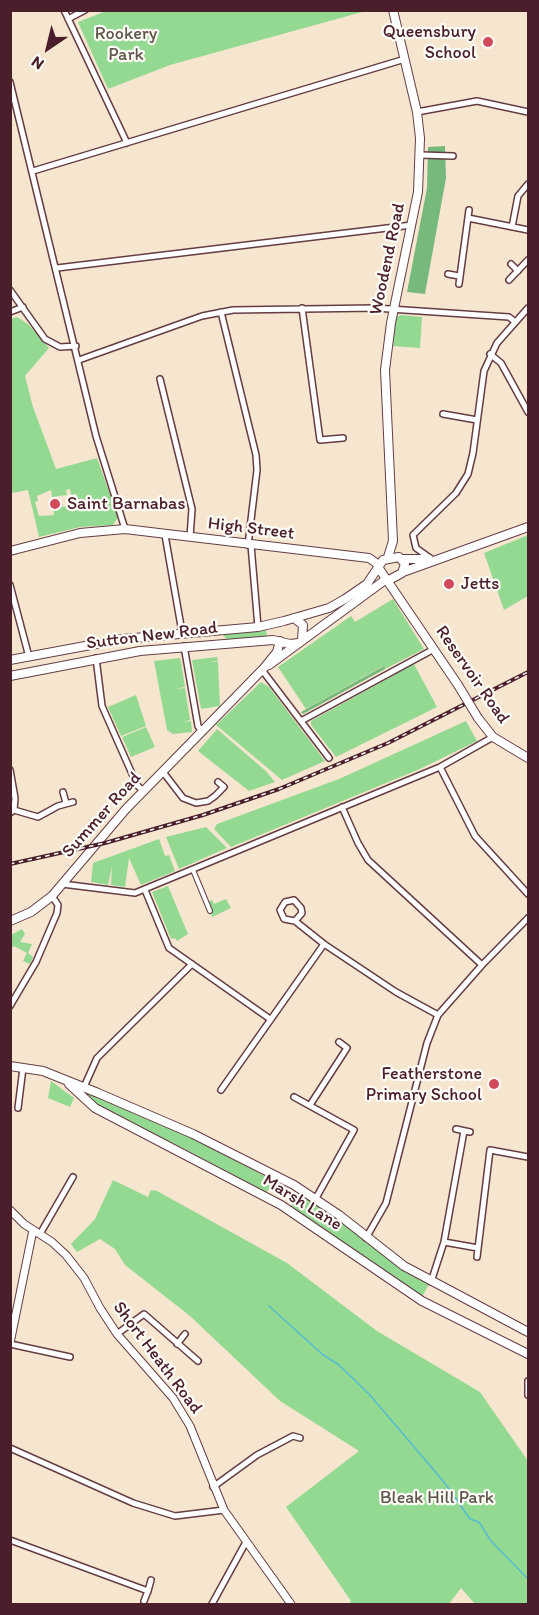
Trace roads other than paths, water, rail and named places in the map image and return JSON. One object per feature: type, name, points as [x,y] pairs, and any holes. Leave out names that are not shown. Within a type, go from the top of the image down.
[{"type":"main road","name":"Woodend Road","points":[[388,557],[392,549],[392,516],[385,370],[393,310],[418,192],[420,155],[417,112],[393,10]]},
{"type":"main road","name":"Woodend Road","points":[[392,516],[401,558]]},
{"type":"main road","points":[[378,566],[386,581],[528,527]]},
{"type":"main road","name":"High Street","points":[[10,551],[80,533],[125,529],[369,558],[378,566]]},
{"type":"main road","points":[[280,641],[278,630],[284,621],[329,608],[345,599],[367,584],[378,566],[388,557],[431,559],[455,555]]},
{"type":"main road","points":[[399,598],[397,587],[405,564],[401,558]]},
{"type":"main road","name":"Reservoir Road","points":[[386,581],[493,737],[528,758]]},
{"type":"main road","name":"Summer Road","points":[[263,669],[386,581]]},
{"type":"main road","points":[[294,618],[303,625],[301,641]]},
{"type":"main road","name":"Sutton New Road","points":[[10,660],[111,641],[182,632],[258,627],[284,621]]},
{"type":"main road","name":"Sutton New Road","points":[[10,676],[96,658],[184,646],[280,641],[291,644],[301,641]]},
{"type":"main road","name":"Summer Road","points":[[10,921],[30,912],[52,896],[143,792],[263,669],[277,652],[280,641]]},
{"type":"main road","name":"Marsh Lane","points":[[10,1066],[61,1078],[212,1143],[316,1198],[404,1266],[528,1332]]},
{"type":"main road","name":"Marsh Lane","points":[[61,1078],[95,1108],[281,1205],[422,1301],[528,1354]]},
{"type":"street","points":[[64,10],[128,143]]},
{"type":"street","points":[[68,19],[85,10]]},
{"type":"street","points":[[33,171],[405,59]]},
{"type":"street","points":[[10,82],[76,346],[96,436],[125,529]]},
{"type":"street","points":[[417,112],[477,101],[528,112]]},
{"type":"street","points":[[420,155],[453,156]]},
{"type":"street","points":[[512,227],[518,196],[528,184]]},
{"type":"street","points":[[459,284],[469,210]]},
{"type":"street","points":[[468,218],[528,230]]},
{"type":"street","points":[[57,268],[412,225]]},
{"type":"street","points":[[509,280],[528,260]]},
{"type":"street","points":[[511,264],[518,271]]},
{"type":"street","points":[[448,274],[459,276]]},
{"type":"street","points":[[10,290],[45,339],[60,347],[76,346]]},
{"type":"street","points":[[10,312],[23,307]]},
{"type":"street","points":[[302,308],[320,440],[343,438]]},
{"type":"street","points":[[79,360],[221,312],[302,308],[393,310],[509,317],[514,321]]},
{"type":"street","points":[[431,559],[417,548],[413,535],[456,494],[468,474],[484,371],[490,354],[514,321],[528,308]]},
{"type":"street","points":[[221,312],[256,455],[257,470],[249,545],[258,627]]},
{"type":"street","points":[[490,354],[501,363],[528,412]]},
{"type":"street","points":[[160,379],[192,509],[190,537]]},
{"type":"street","points":[[446,412],[477,420]]},
{"type":"street","points":[[165,535],[182,632]]},
{"type":"street","points":[[10,585],[29,657]]},
{"type":"street","points":[[184,646],[198,726],[202,732]]},
{"type":"street","points":[[301,721],[434,649]]},
{"type":"street","points":[[96,658],[104,712],[137,785],[143,792]]},
{"type":"street","points":[[263,669],[329,758]]},
{"type":"street","points":[[62,884],[130,893],[145,890],[440,766],[493,737]]},
{"type":"street","points":[[440,766],[475,837],[528,894]]},
{"type":"street","points":[[10,770],[12,811],[38,817],[66,803],[73,802]]},
{"type":"street","points":[[163,772],[183,798],[196,803],[208,801],[224,787],[218,782]]},
{"type":"street","points":[[63,792],[66,803]]},
{"type":"street","points":[[342,807],[368,860],[482,965]]},
{"type":"street","points":[[193,870],[210,911]]},
{"type":"street","points":[[145,890],[169,948],[270,1019]]},
{"type":"street","points":[[10,1006],[36,962],[57,913],[58,904],[52,896]]},
{"type":"street","points":[[296,921],[302,913],[301,908],[294,900],[285,902],[281,907],[282,917],[288,921],[296,921],[324,944],[396,992],[438,1015]]},
{"type":"street","points":[[366,1238],[386,1203],[427,1043],[438,1015],[528,918]]},
{"type":"street","points":[[221,1090],[324,944]]},
{"type":"street","points":[[84,1087],[97,1058],[192,964]]},
{"type":"street","points":[[310,1105],[347,1048],[339,1042]]},
{"type":"street","points":[[18,1108],[23,1068]]},
{"type":"street","points":[[294,1097],[354,1130],[316,1198]]},
{"type":"street","points":[[431,1282],[444,1242],[467,1131],[456,1129]]},
{"type":"street","points":[[477,1257],[490,1150],[528,1157]]},
{"type":"street","points":[[70,1357],[11,1339],[37,1232],[73,1177]]},
{"type":"street","name":"Short Heath Road","points":[[10,1210],[66,1255],[84,1278],[117,1334],[172,1398],[198,1445],[224,1510],[291,1605]]},
{"type":"street","points":[[444,1242],[478,1248]]},
{"type":"street","points":[[117,1334],[144,1314],[198,1361]]},
{"type":"street","points":[[177,1344],[185,1334]]},
{"type":"street","points":[[528,1381],[528,1395]]},
{"type":"street","points":[[213,1487],[257,1455],[297,1437],[291,1429]]},
{"type":"street","points":[[10,1448],[133,1503],[175,1516],[224,1510]]},
{"type":"street","points":[[10,1540],[148,1591]]},
{"type":"street","points":[[212,1605],[246,1542]]},
{"type":"street","points":[[144,1601],[151,1580]]},
{"type":"waterway","points":[[269,1306],[322,1354],[339,1365],[369,1394],[444,1482],[470,1519],[479,1522],[491,1541],[528,1579]]},
{"type":"railway","points":[[10,864],[105,843],[203,815],[279,789],[388,743],[528,672]]},
{"type":"place","name":"Queensbury School","points":[[488,42]]},
{"type":"place","name":"Saint Barnabas","points":[[55,504]]},
{"type":"place","name":"Jetts","points":[[449,584]]},
{"type":"place","name":"Featherstone Primary School","points":[[494,1084]]},
{"type":"park label","name":"Rookery Park","points":[[126,44]]},
{"type":"park label","name":"Bleak Hill Park","points":[[437,1498]]}]
